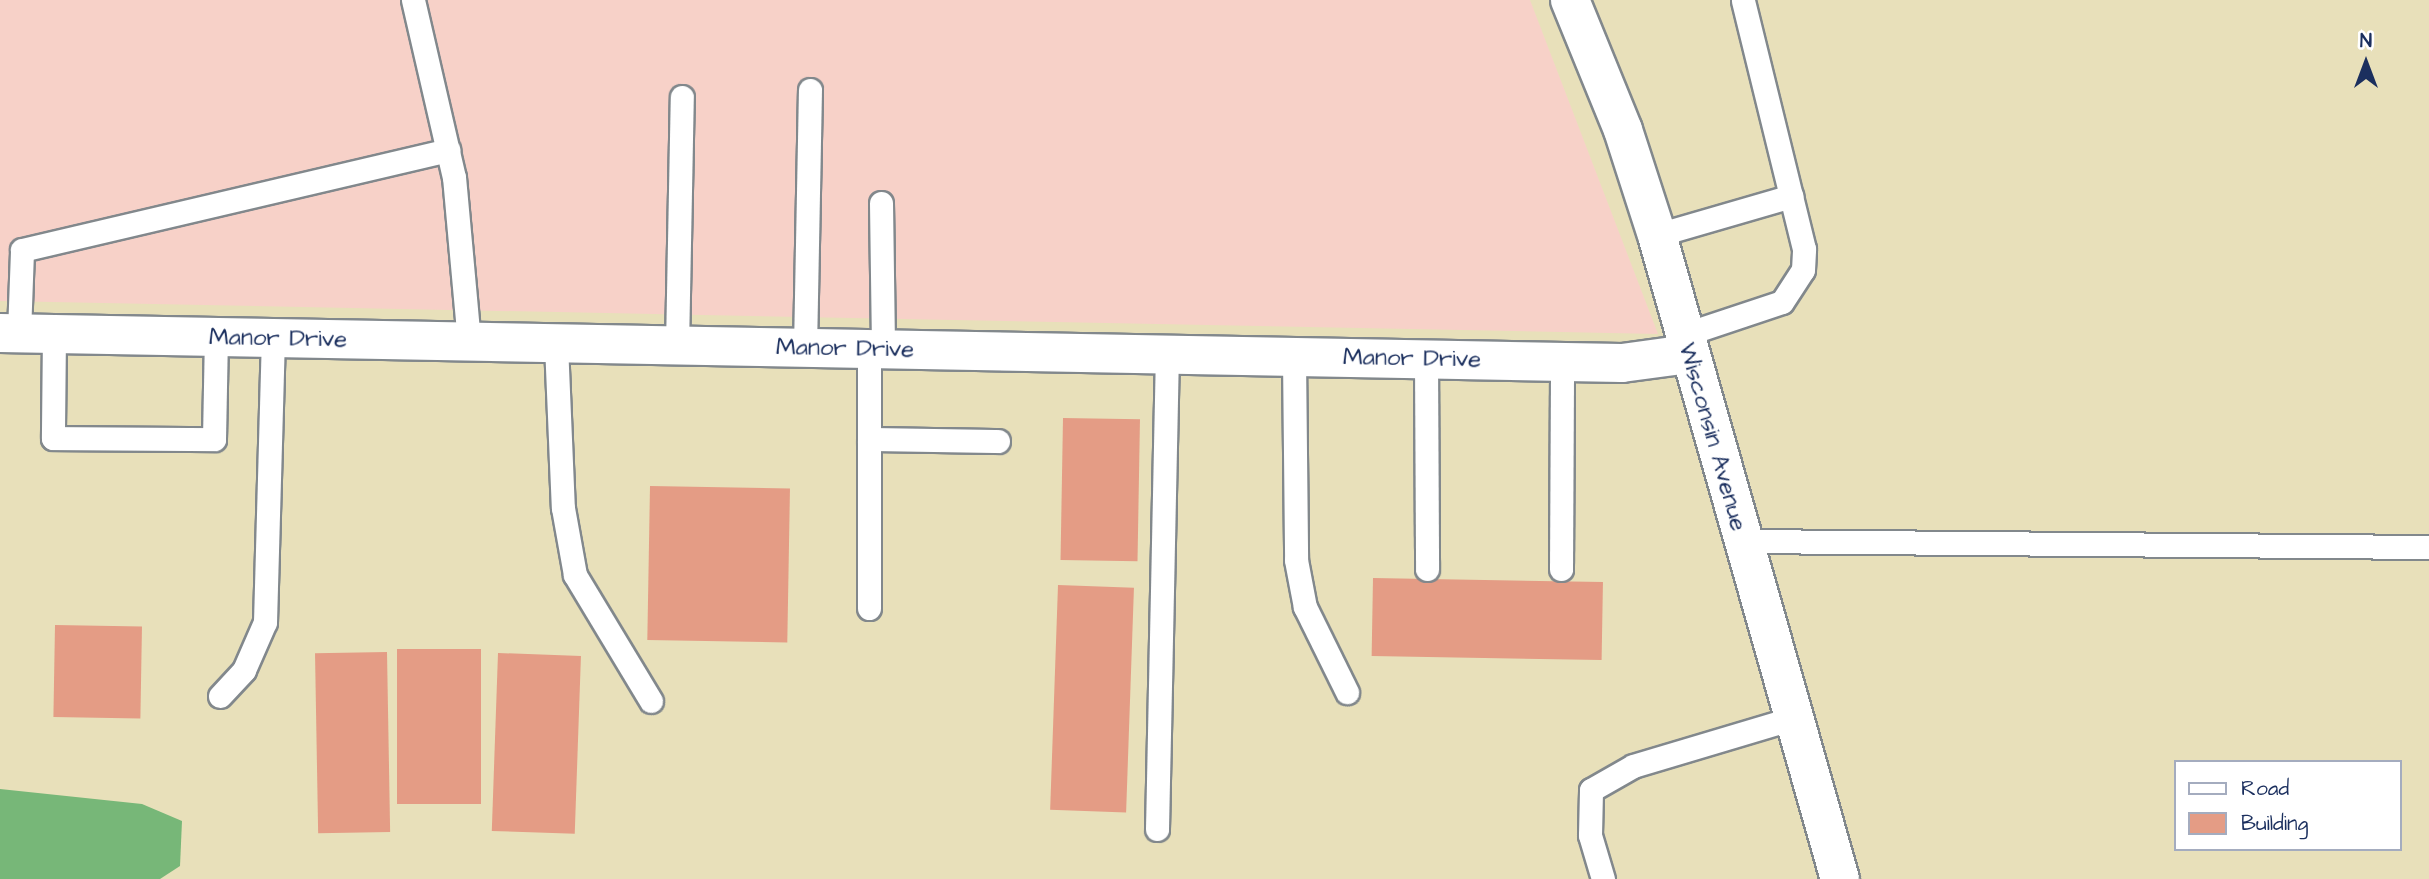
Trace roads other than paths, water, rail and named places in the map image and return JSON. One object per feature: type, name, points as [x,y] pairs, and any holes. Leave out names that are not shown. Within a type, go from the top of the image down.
[{"type":"street","name":"Wisconsin Avenue","points":[[1570,0],[1623,130],[1657,235],[1791,719],[1840,879]]},
{"type":"street","name":"Manor Drive","points":[[24,333],[1622,363],[1686,345]]},
{"type":"lane","points":[[413,0],[448,150],[469,343]]},
{"type":"lane","points":[[1686,345],[1782,302],[1798,286],[1804,249],[1743,0]]},
{"type":"lane","points":[[805,349],[810,90]]},
{"type":"lane","points":[[677,347],[682,97]]},
{"type":"lane","points":[[216,337],[214,439],[52,438],[24,333],[22,250],[448,150]]},
{"type":"lane","points":[[1657,235],[1791,196]]},
{"type":"lane","points":[[869,608],[869,439],[876,350],[881,203]]},
{"type":"lane","points":[[220,696],[244,670],[265,622],[272,338]]},
{"type":"lane","points":[[556,344],[563,508],[575,575],[651,701]]},
{"type":"lane","points":[[1157,829],[1167,355]]},
{"type":"lane","points":[[1294,357],[1296,560],[1305,607],[1347,692]]},
{"type":"lane","points":[[1426,360],[1427,569]]},
{"type":"lane","points":[[1561,569],[1562,362]]},
{"type":"lane","points":[[869,439],[998,441]]},
{"type":"lane","points":[[1742,541],[2424,544]]},
{"type":"lane","points":[[1603,879],[1590,835],[1591,790],[1633,766],[1791,719]]}]
